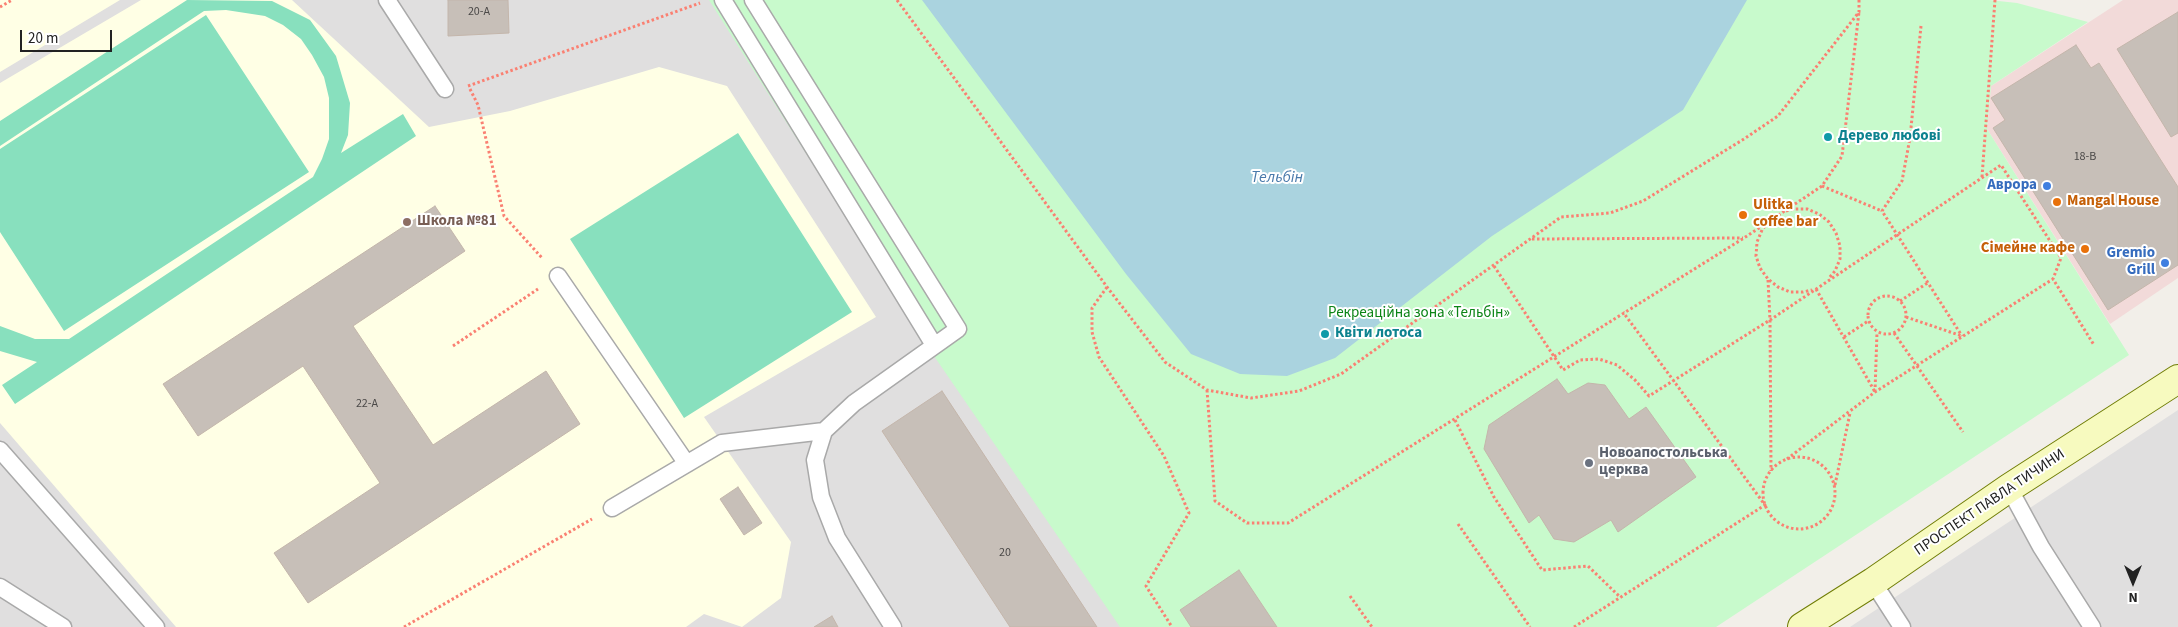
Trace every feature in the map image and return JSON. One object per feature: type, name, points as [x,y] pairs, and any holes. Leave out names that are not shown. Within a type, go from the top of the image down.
[{"type":"street","name":"ПРОСПЕКТ ПАВЛА ТИЧИНИ","points":[[1802,627],[1873,582],[2008,488],[2178,379]]},
{"type":"lane","points":[[387,0],[445,89]]},
{"type":"lane","points":[[723,0],[934,345]]},
{"type":"lane","points":[[752,0],[958,329],[854,403],[824,431],[815,460],[821,497],[837,538],[894,627]]},
{"type":"lane","points":[[558,276],[687,464]]},
{"type":"lane","points":[[612,508],[722,443],[824,431]]},
{"type":"lane","points":[[0,450],[156,627]]},
{"type":"lane","points":[[2008,488],[2041,547],[2092,627]]},
{"type":"lane","points":[[1873,582],[1902,627]]},
{"type":"lane","points":[[0,587],[62,627]]},
{"type":"path","points":[[0,7],[12,0]]},
{"type":"path","points":[[445,89],[468,86],[709,0]]},
{"type":"path","points":[[897,0],[1107,288],[1165,362],[1207,390],[1251,398],[1299,391],[1341,374],[1560,218],[1610,213],[1643,201],[1778,116],[1859,12]]},
{"type":"path","points":[[1207,390],[1216,501],[1247,523],[1288,523],[1744,238],[1822,186],[1842,156],[1859,0]]},
{"type":"path","points":[[1982,178],[1995,0]]},
{"type":"path","points":[[1882,211],[1902,181],[1910,138],[1921,26]]},
{"type":"path","points":[[453,346],[558,276],[504,216],[478,105],[468,86]]},
{"type":"path","points":[[1494,266],[1564,370],[1580,360],[1599,359],[1617,365],[1636,380],[1649,396],[1770,320],[2001,165],[2061,258],[2052,279],[1875,392],[1771,471]]},
{"type":"path","points":[[1822,186],[1882,211],[1962,336]]},
{"type":"path","points":[[1770,220],[1762,230],[1757,242],[1756,256],[1760,268],[1768,279],[1778,288],[1790,292],[1803,292],[1816,288],[1827,281],[1835,271],[1840,259],[1840,246],[1836,233],[1829,222],[1819,214],[1807,209],[1781,212]]},
{"type":"path","points":[[1532,239],[1744,238]]},
{"type":"path","points":[[1765,505],[1764,487],[1771,471],[1768,279]]},
{"type":"path","points":[[2052,279],[2094,345]]},
{"type":"path","points":[[1900,301],[1929,282]]},
{"type":"path","points":[[1107,288],[1092,308],[1092,332],[1099,358],[1164,456],[1189,513],[1146,586],[1172,627]]},
{"type":"path","points":[[1816,288],[1875,392]]},
{"type":"path","points":[[1888,295],[1900,301],[1906,311],[1904,324],[1894,333],[1877,332],[1868,321],[1868,310],[1875,299],[1888,295]]},
{"type":"path","points":[[1623,312],[1770,514],[1778,522],[1788,527],[1810,527],[1820,522],[1831,510],[1850,412]]},
{"type":"path","points":[[1906,317],[1962,336]]},
{"type":"path","points":[[1844,337],[1868,321]]},
{"type":"path","points":[[1875,392],[1877,332]]},
{"type":"path","points":[[1894,333],[1963,432]]},
{"type":"path","points":[[1455,420],[1494,497],[1542,570],[1588,566],[1620,597]]},
{"type":"path","points":[[1787,459],[1799,457],[1811,459],[1822,465],[1830,474],[1835,486]]},
{"type":"path","points":[[1574,627],[1765,505]]},
{"type":"path","points":[[404,627],[612,508]]},
{"type":"path","points":[[1458,524],[1530,627]]},
{"type":"path","points":[[1350,596],[1372,627]]},
{"type":"shaded area","name":"Школа №81","points":[[0,0],[786,0],[1145,627],[0,627]]},
{"type":"shaded area","points":[[0,0],[120,0],[0,72]]},
{"type":"shaded area","name":"Школа №81","points":[[141,0],[292,0],[429,127],[510,111],[659,67],[727,86],[876,317],[704,417],[791,542],[781,598],[742,627],[704,614],[686,627],[176,627],[0,423],[0,83]]},
{"type":"shaded area","points":[[2123,0],[2178,0],[2178,278],[2110,324],[1987,129],[1991,86]]},
{"type":"shaded area","points":[[2178,410],[2178,627],[1850,627]]},
{"type":"green space","points":[[187,0],[272,1],[310,20],[336,56],[350,103],[348,135],[341,153],[403,114],[416,136],[15,404],[2,385],[37,362],[0,351],[0,326],[35,339],[69,339],[313,177],[322,159],[329,139],[329,98],[324,77],[312,55],[301,39],[283,25],[265,16],[226,10],[204,11],[0,146],[0,121]]},
{"type":"green space","name":"Рекреаційна зона «Тельбін»","points":[[709,0],[1989,0],[2017,3],[2088,22],[1991,86],[1987,129],[2129,355],[1716,627],[1120,627],[934,356]]},
{"type":"green space","points":[[206,15],[309,172],[64,331],[0,232],[0,149]]},
{"type":"green space","points":[[738,133],[852,312],[684,418],[570,239]]},
{"type":"water","name":"Тельбін","points":[[922,0],[1747,0],[1683,110],[1492,236],[1335,358],[1287,376],[1240,374],[1191,354],[1126,274]]},
{"type":"building","points":[[448,0],[508,0],[509,33],[448,36]]},
{"type":"building","points":[[2178,12],[2178,133],[2171,137],[2117,49]]},
{"type":"building","points":[[2076,45],[2091,68],[2099,63],[2178,187],[2178,265],[2108,310],[1993,128],[2005,120],[1991,98]]},
{"type":"building","points":[[435,206],[465,251],[353,326],[433,445],[546,371],[580,424],[308,603],[274,553],[380,483],[303,366],[198,436],[163,384]]},
{"type":"building","name":"Новоапостольська церква","points":[[1557,379],[1568,394],[1588,383],[1605,385],[1629,419],[1646,407],[1696,477],[1618,532],[1611,520],[1574,542],[1554,539],[1539,515],[1529,523],[1484,449],[1489,425]]},
{"type":"building","points":[[942,391],[1097,627],[1010,627],[882,431]]},
{"type":"building","points":[[738,487],[762,523],[744,535],[720,499]]},
{"type":"building","points":[[1239,570],[1277,627],[1191,627],[1180,610]]},
{"type":"building","points":[[832,616],[838,627],[814,627]]},
{"type":"place","name":"Дерево любові","points":[[1828,137]]},
{"type":"place","name":"Аврора","points":[[2047,186]]},
{"type":"place","name":"Mangal House","points":[[2057,202]]},
{"type":"place","name":"Ulitka coffee bar","points":[[1743,215]]},
{"type":"place","name":"Школа №81","points":[[407,222]]},
{"type":"place","name":"Сімейне кафе","points":[[2085,249]]},
{"type":"place","name":"Gremio Grill","points":[[2165,263]]},
{"type":"place","name":"Квіти лотоса","points":[[1325,334]]},
{"type":"place","name":"Новоапостольська церква","points":[[1589,463]]}]
